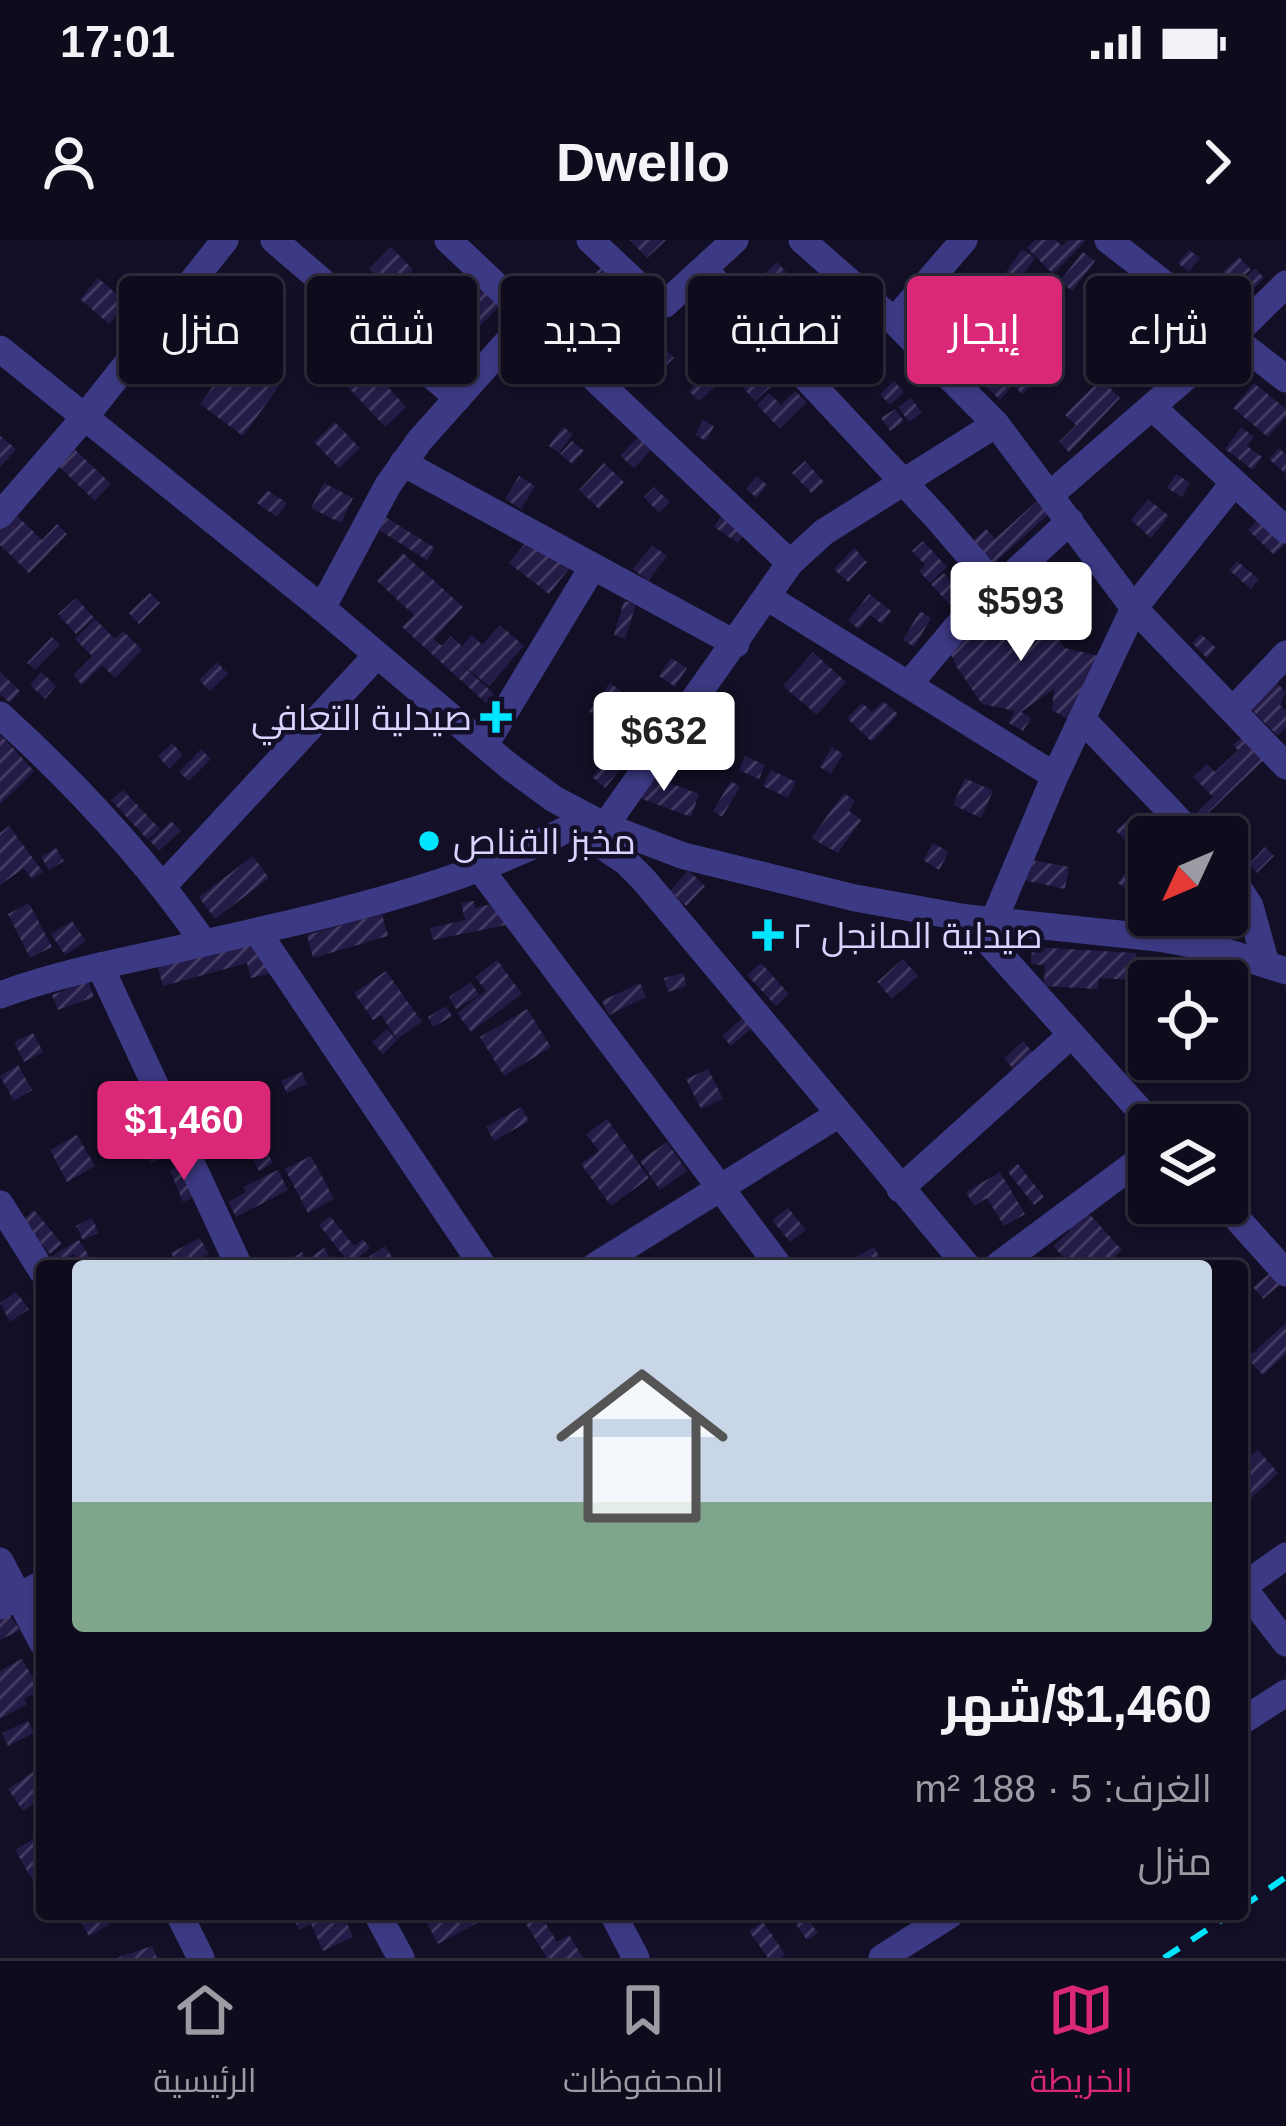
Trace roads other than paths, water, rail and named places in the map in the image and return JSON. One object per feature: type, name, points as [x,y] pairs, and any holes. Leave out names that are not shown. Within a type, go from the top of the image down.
[{"type":"street","points":[[0,515],[225,240]]},
{"type":"street","points":[[274,240],[458,398]]},
{"type":"street","points":[[448,240],[501,290]]},
{"type":"street","points":[[590,240],[659,304],[673,300],[735,240]]},
{"type":"street","points":[[802,240],[894,320],[996,424],[1134,608],[1286,766]]},
{"type":"street","points":[[894,320],[964,240]]},
{"type":"street","points":[[1108,240],[1154,276]]},
{"type":"street","points":[[704,269],[997,588]]},
{"type":"street","points":[[1251,318],[1286,284]]},
{"type":"street","points":[[0,349],[485,745],[588,823],[644,880],[962,1260]]},
{"type":"street","points":[[322,608],[403,463],[501,350]]},
{"type":"street","points":[[1251,352],[1286,379]]},
{"type":"street","points":[[601,384],[790,563]]},
{"type":"street","points":[[1050,494],[1178,384]]},
{"type":"street","points":[[1152,407],[1286,530]]},
{"type":"street","points":[[0,995],[481,870],[588,823],[736,644],[790,563],[824,532],[996,424]]},
{"type":"street","points":[[403,463],[736,644]]},
{"type":"street","points":[[981,919],[1083,720],[1134,608],[1233,484]]},
{"type":"street","points":[[909,684],[930,655],[1070,521]]},
{"type":"street","points":[[485,745],[592,568]]},
{"type":"street","points":[[767,597],[1055,776]]},
{"type":"street","points":[[1234,709],[1286,654]]},
{"type":"street","points":[[164,885],[377,655]]},
{"type":"street","points":[[0,715],[85,796],[164,885],[204,943]]},
{"type":"street","points":[[1083,720],[1175,816]]},
{"type":"street","points":[[588,823],[772,880],[913,910],[1158,938],[1276,967]]},
{"type":"street","points":[[481,870],[774,1260]]},
{"type":"street","points":[[1248,903],[1276,967]]},
{"type":"street","points":[[981,919],[1071,1035],[1134,1104]]},
{"type":"street","points":[[257,931],[479,1260]]},
{"type":"street","points":[[100,966],[236,1260]]},
{"type":"street","points":[[900,1189],[1071,1035]]},
{"type":"street","points":[[605,1260],[838,1114]]},
{"type":"street","points":[[1005,1260],[1128,1169]]},
{"type":"street","points":[[0,1204],[36,1261]]},
{"type":"street","points":[[1242,1224],[1286,1273]]},
{"type":"street","points":[[1248,1583],[1286,1556]]},
{"type":"street","points":[[0,1561],[36,1629]]},
{"type":"street","points":[[1248,1595],[1286,1643]]},
{"type":"street","points":[[1248,1717],[1286,1693]]},
{"type":"street","points":[[182,1920],[201,1958]]},
{"type":"street","points":[[380,1920],[401,1958]]},
{"type":"street","points":[[617,1920],[635,1958]]},
{"type":"street","points":[[882,1958],[913,1924]]},
{"type":"railway","points":[[1248,1903],[1286,1877]]},
{"type":"railway","points":[[1164,1958],[1222,1920]]},
{"type":"place","name":"صيدلية التعافي","points":[[496,717]]},
{"type":"place","name":"مخبز القناص","points":[[429,841]]},
{"type":"place","name":"صيدلية المانجل ٢","points":[[768,935]]}]
